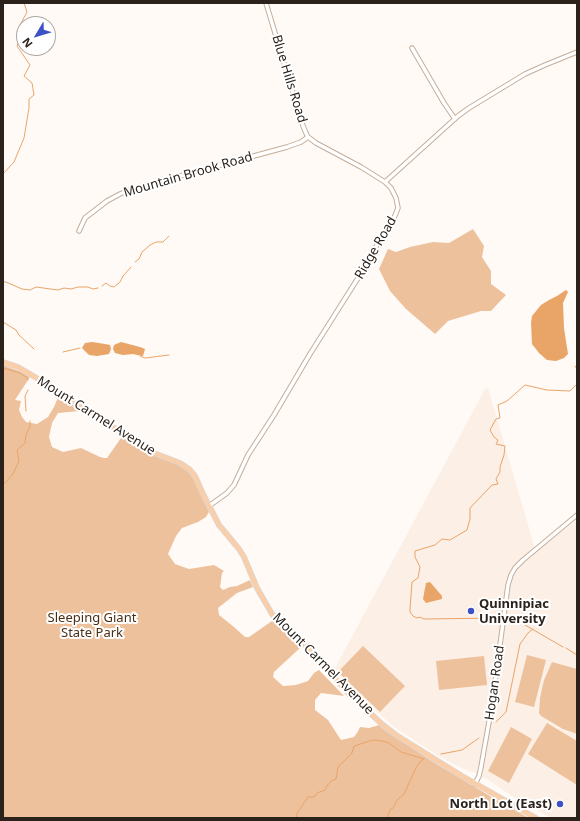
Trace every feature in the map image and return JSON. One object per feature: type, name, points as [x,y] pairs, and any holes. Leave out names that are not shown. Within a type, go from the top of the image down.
[{"type":"main road","name":"Mount Carmel Avenue","points":[[3,362],[18,368],[55,389],[90,414],[120,430],[146,450],[189,468],[195,476],[219,526],[242,553],[258,591],[272,614],[305,645],[346,691],[384,725],[405,741],[475,784],[536,818]]},
{"type":"street","name":"Blue Hills Road","points":[[266,3],[302,126],[308,137],[385,182]]},
{"type":"street","points":[[412,48],[455,119]]},
{"type":"street","points":[[385,182],[455,119],[481,100],[525,74],[577,52]]},
{"type":"street","name":"Mountain Brook Road","points":[[79,231],[85,218],[107,200],[132,189],[287,147],[301,142],[308,137]]},
{"type":"street","name":"Ridge Road","points":[[209,506],[227,493],[234,485],[248,454],[274,415],[310,354],[365,267],[384,232],[394,218],[398,208],[397,200],[391,188],[385,182]]},
{"type":"street","name":"Hogan Road","points":[[475,784],[479,776],[492,705],[508,585],[511,575],[515,568],[523,560],[577,514]]},
{"type":"shaded area","points":[[566,290],[568,292],[563,303],[564,328],[568,354],[564,358],[556,361],[547,360],[532,344],[532,316],[541,305]]},
{"type":"shaded area","points":[[92,342],[110,345],[111,349],[109,354],[97,356],[89,355],[82,348],[85,343]]},
{"type":"shaded area","points":[[121,342],[145,349],[143,356],[115,353],[113,349],[114,345]]},
{"type":"shaded area","name":"Quinnipiac University","points":[[488,388],[536,552],[577,520],[577,818],[552,818],[518,800],[490,781],[435,754],[393,726],[350,688],[334,670],[485,389]]},
{"type":"shaded area","points":[[430,582],[442,596],[442,599],[426,603],[423,599],[426,583]]},
{"type":"green space","points":[[473,229],[484,246],[482,257],[491,271],[491,284],[506,295],[491,311],[481,311],[448,321],[435,334],[406,309],[390,291],[379,269],[388,249],[396,252],[433,242],[449,243]]},
{"type":"green space","name":"Sleeping Giant State Park","points":[[3,365],[30,377],[15,400],[21,401],[19,410],[26,422],[37,424],[48,417],[59,395],[80,411],[58,413],[52,423],[49,437],[52,447],[63,452],[81,448],[100,457],[107,458],[123,435],[145,452],[182,466],[190,472],[209,512],[206,517],[198,522],[182,528],[176,536],[168,554],[175,564],[189,569],[214,565],[224,571],[222,573],[220,587],[223,590],[250,580],[253,587],[237,593],[218,608],[219,615],[245,637],[249,637],[272,621],[276,622],[288,633],[288,636],[300,648],[274,672],[273,677],[283,686],[296,685],[308,681],[314,673],[319,670],[344,696],[321,693],[315,700],[315,710],[328,720],[341,740],[354,737],[360,727],[369,728],[379,725],[435,763],[529,818],[3,818]]},
{"type":"green space","points":[[363,646],[405,686],[380,712],[338,672]]},
{"type":"green space","points":[[527,655],[546,660],[534,707],[515,702]]},
{"type":"green space","points":[[484,656],[487,685],[439,690],[436,661]]},
{"type":"green space","points":[[552,662],[577,669],[577,734],[563,729],[541,716],[539,713],[540,698],[544,680]]},
{"type":"green space","points":[[547,723],[577,741],[577,785],[528,754]]},
{"type":"green space","points":[[511,727],[532,739],[509,783],[488,771]]},
{"type":"waterway","points":[[3,174],[14,162],[24,138],[29,99],[34,95],[32,83],[24,76],[30,65],[17,46],[22,33],[20,25],[27,12],[24,3]]},
{"type":"waterway","points":[[135,262],[139,259],[142,252],[150,245],[156,242],[163,242],[169,236]]},
{"type":"waterway","points":[[102,286],[106,283],[114,287],[120,282],[131,267]]},
{"type":"waterway","points":[[3,282],[22,289],[30,290],[36,287],[58,290],[78,287],[88,287],[93,289],[98,288]]},
{"type":"waterway","points":[[3,322],[16,330],[19,335],[34,349]]},
{"type":"waterway","points":[[63,352],[80,348]]},
{"type":"waterway","points":[[140,356],[145,358],[169,355]]},
{"type":"waterway","points":[[3,368],[20,373],[28,380]]},
{"type":"waterway","points":[[500,618],[424,619],[413,616],[410,612],[412,582],[418,578],[420,567],[415,557],[415,551],[435,545],[442,539],[450,540],[467,530],[470,519],[470,508],[492,485],[498,484],[496,479],[500,472],[505,446],[496,444],[498,440],[494,437],[490,430],[496,419],[500,418],[498,405],[507,401],[525,385],[547,390],[570,391],[577,384]]},
{"type":"waterway","points":[[26,411],[25,396],[28,390]]},
{"type":"waterway","points":[[3,485],[13,474],[19,461],[17,450],[25,443],[26,435],[30,427],[30,421]]},
{"type":"waterway","points":[[506,618],[513,618],[563,647]]},
{"type":"waterway","points":[[496,722],[506,712],[520,644],[533,629]]},
{"type":"waterway","points":[[566,648],[577,655]]},
{"type":"waterway","points":[[441,754],[462,750],[479,738]]},
{"type":"waterway","points":[[297,818],[296,815],[308,797],[314,797],[317,793],[325,790],[331,781],[336,779],[338,767],[352,753],[354,746],[373,740],[383,741],[389,743],[401,752],[424,759]]},
{"type":"waterway","points":[[387,818],[390,810],[393,808],[397,800],[404,794],[416,768],[424,759]]},
{"type":"place","name":"Quinnipiac University","points":[[471,611]]},
{"type":"place","name":"North Lot (East)","points":[[560,804]]}]
